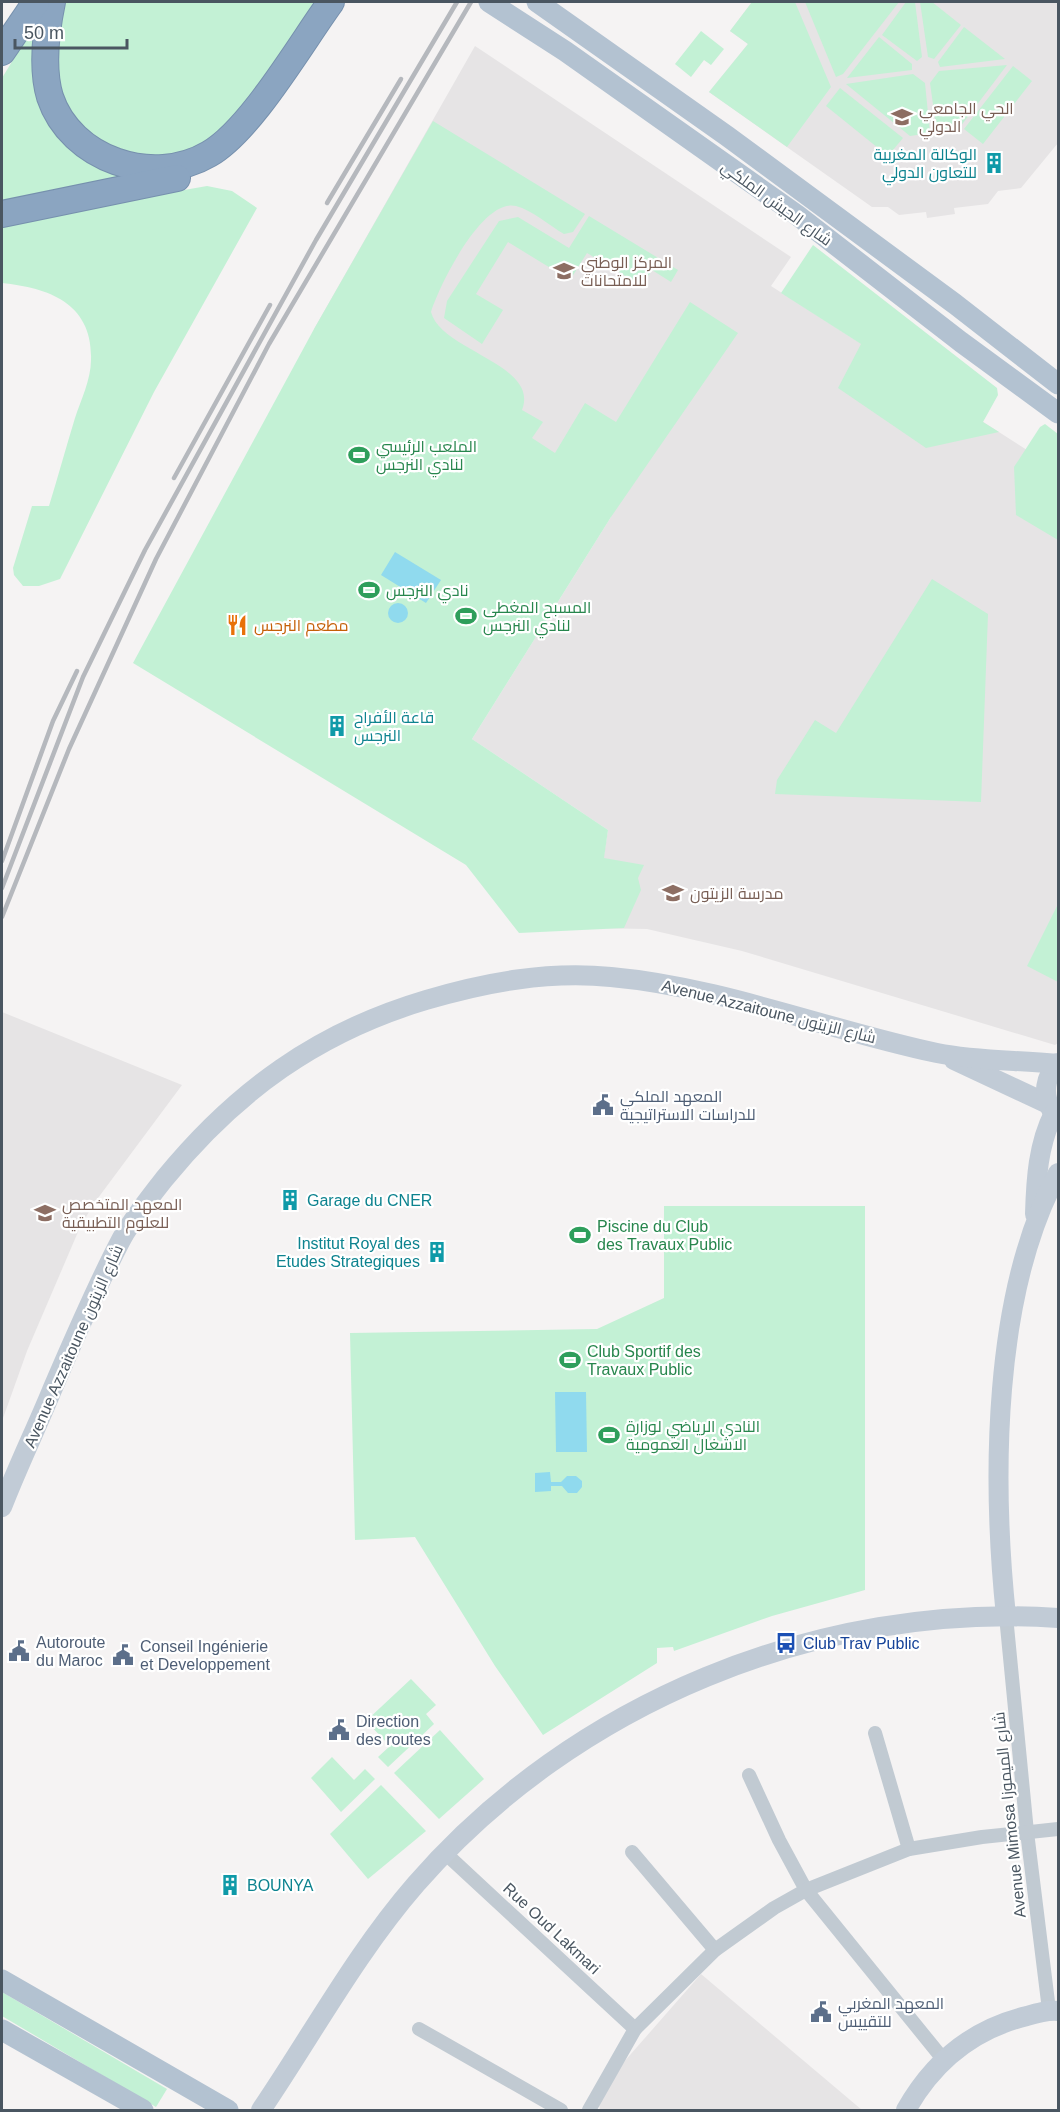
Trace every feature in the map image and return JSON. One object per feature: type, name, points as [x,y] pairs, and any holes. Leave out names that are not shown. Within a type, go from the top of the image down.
[{"type":"highway","points":[[2,52],[36,2]]},
{"type":"highway","points":[[52,2],[46,44],[47,80],[59,115],[72,132],[98,154],[130,166],[149,169],[189,163],[209,155],[227,141],[259,104],[331,2]]},
{"type":"highway","points":[[2,214],[156,184],[207,169],[229,156],[243,145],[260,125],[345,2]]},
{"type":"main road","name":"شارع الجيش الملكي","points":[[537,2],[824,208],[1059,384]]},
{"type":"main road","name":"شارع الجيش الملكي","points":[[492,4],[565,51],[813,227],[961,342],[1059,412]]},
{"type":"main road","points":[[813,227],[824,208]]},
{"type":"main road","points":[[2,1980],[228,2110]]},
{"type":"main road","points":[[2,2030],[143,2110]]},
{"type":"street","name":"Avenue Azzaitoune شارع الزيتون","points":[[2,1507],[123,1236],[147,1201],[193,1144],[228,1108],[271,1075],[324,1042],[373,1017],[471,987],[513,979],[541,975],[609,976],[733,999],[940,1053],[1058,1064]]},
{"type":"street","name":"Avenue Azzaitoune شارع الزيتون","points":[[940,1053],[1054,1112]]},
{"type":"street","points":[[1034,1226],[1037,1175],[1046,1128],[1054,1112],[1046,1083],[1058,1064]]},
{"type":"street","points":[[1005,1616],[1000,1541],[1002,1416],[1018,1277],[1034,1226],[1059,1173]]},
{"type":"street","points":[[261,2110],[367,1947],[416,1884],[493,1807],[555,1758],[623,1717],[717,1672],[785,1648],[853,1631],[947,1618],[1005,1616],[1059,1618]]},
{"type":"street","name":"Avenue Mimosa شارع الميموزا","points":[[1005,1616],[1027,1832],[1054,2010]]},
{"type":"street","points":[[875,1733],[909,1849]]},
{"type":"street","points":[[750,1775],[779,1840],[806,1890],[943,2059]]},
{"type":"street","points":[[589,2110],[635,2029],[715,1950],[774,1908],[806,1890],[909,1849],[1059,1829]]},
{"type":"street","points":[[632,1852],[715,1950]]},
{"type":"street","name":"Rue Oud Lakmari","points":[[445,1853],[635,2029]]},
{"type":"street","points":[[906,2110],[943,2059],[991,2027],[1054,2010]]},
{"type":"street","points":[[419,2029],[561,2110]]},
{"type":"shaded area","name":"الحي الجامعي الدولي","points":[[752,2],[1058,2],[1058,143],[1021,188],[998,191],[988,204],[954,208],[955,214],[927,218],[926,212],[899,215],[888,207],[872,207],[709,92],[748,44],[730,31]]},
{"type":"shaded area","points":[[475,46],[791,257],[771,286],[1058,470],[1058,1043],[1055,1045],[742,951],[647,929],[592,928],[608,830],[472,739],[611,517],[314,329]]},
{"type":"shaded area","name":"المعهد المتخصص للعلوم التطبيقية","points":[[2,1012],[182,1085],[95,1202],[81,1225],[27,1351],[2,1421]]},
{"type":"shaded area","points":[[701,1974],[862,2110],[600,2110],[599,2104],[623,2063]]},
{"type":"green space","points":[[60,2],[321,2],[233,125],[197,151],[144,160],[93,141],[65,107],[55,79]]},
{"type":"green space","points":[[752,2],[795,2],[831,87],[787,147],[709,92],[748,44],[730,31]]},
{"type":"green space","points":[[805,2],[899,2],[843,74],[836,77]]},
{"type":"green space","points":[[906,2],[915,2],[922,57],[917,61],[882,35]]},
{"type":"green space","points":[[920,2],[932,2],[961,25],[934,59],[928,57]]},
{"type":"green space","points":[[35,24],[40,81],[128,180],[2,206],[2,78]]},
{"type":"green space","points":[[964,27],[1005,59],[940,67],[938,62]]},
{"type":"green space","points":[[701,31],[724,49],[711,65],[704,60],[691,77],[675,64]]},
{"type":"green space","points":[[879,37],[912,64],[912,70],[847,78]]},
{"type":"green space","points":[[1007,65],[957,131],[937,133],[930,83],[939,71]]},
{"type":"green space","points":[[1013,66],[1032,81],[983,144],[964,129]]},
{"type":"green space","points":[[913,74],[925,83],[930,133],[910,136],[846,84]]},
{"type":"green space","points":[[840,88],[903,138],[888,156],[826,106]]},
{"type":"green space","name":"نادي النرجس","points":[[433,121],[585,214],[573,232],[564,234],[522,208],[503,207],[476,229],[464,246],[443,283],[431,312],[439,326],[452,337],[504,369],[517,381],[524,394],[522,410],[543,422],[532,438],[555,453],[585,403],[616,422],[690,302],[738,333],[611,517],[472,739],[608,830],[604,858],[644,865],[638,878],[641,890],[624,928],[519,933],[466,865],[133,663],[314,329]]},
{"type":"green space","points":[[207,186],[232,191],[257,208],[154,392],[60,579],[39,586],[23,586],[14,575],[13,568],[32,506],[49,506],[88,382],[91,367],[90,341],[85,325],[65,302],[36,289],[2,283],[2,222]]},
{"type":"green space","points":[[589,216],[678,270],[671,282],[652,270],[642,286],[587,253],[570,280],[508,242],[476,294],[503,310],[482,344],[444,318],[447,301],[499,221],[518,217],[569,248]]},
{"type":"green space","points":[[813,245],[997,388],[998,395],[983,422],[999,432],[926,448],[838,388],[861,344],[781,293]]},
{"type":"green space","points":[[1045,424],[1058,434],[1058,540],[1016,515],[1014,467],[1040,427]]},
{"type":"green space","points":[[932,579],[988,614],[981,802],[775,794],[777,780],[815,720],[836,733]]},
{"type":"green space","points":[[1058,904],[1058,982],[1027,966]]},
{"type":"green space","name":"النادي الرياضي لوزارة الاشغال العمومية","points":[[664,1206],[865,1206],[865,1590],[772,1616],[674,1651],[673,1647],[657,1648],[657,1663],[543,1735],[495,1666],[415,1537],[355,1540],[350,1333],[597,1329],[664,1298]]},
{"type":"green space","points":[[411,1679],[436,1705],[426,1714],[434,1724],[388,1767],[378,1757],[390,1746],[366,1721]]},
{"type":"green space","points":[[440,1730],[484,1779],[439,1819],[394,1773]]},
{"type":"green space","points":[[332,1757],[354,1780],[365,1769],[375,1779],[341,1812],[311,1778]]},
{"type":"green space","points":[[381,1785],[426,1831],[368,1879],[330,1834]]},
{"type":"green space","points":[[2,1992],[167,2089],[156,2107],[2,2016]]},
{"type":"water","points":[[395,552],[441,580],[426,603],[381,575]]},
{"type":"water","points":[[398,603],[405,606],[408,613],[405,620],[398,623],[391,620],[388,613],[391,606]]},
{"type":"water","points":[[555,1392],[586,1392],[587,1452],[556,1452]]},
{"type":"water","points":[[550,1472],[551,1482],[561,1482],[567,1476],[576,1476],[582,1481],[582,1487],[577,1493],[568,1493],[562,1486],[551,1486],[551,1491],[535,1492],[535,1473]]},
{"type":"railway","points":[[2,888],[83,677],[145,550],[316,240],[457,2]]},
{"type":"railway","points":[[2,917],[69,749],[156,559],[269,344],[471,2]]},
{"type":"railway","points":[[327,203],[401,79]]},
{"type":"railway","points":[[174,478],[270,305]]},
{"type":"railway","points":[[2,861],[53,721],[77,671]]},
{"type":"place","name":"الحي الجامعي الدولي","points":[[902,117]]},
{"type":"place","name":"الوكالة المغربية للتعاون الدولي","points":[[994,163]]},
{"type":"place","name":"المركز الوطني للامتحانات","points":[[564,271]]},
{"type":"place","name":"الملعب الرئيسي لنادي النرجس","points":[[359,455]]},
{"type":"place","name":"نادي النرجس","points":[[369,590]]},
{"type":"place","name":"المسبح المغطى لنادي النرجس","points":[[466,616]]},
{"type":"place","name":"مطعم النرجس","points":[[237,625]]},
{"type":"place","name":"قاعة الأفراح النرجس","points":[[337,726]]},
{"type":"place","name":"مدرسة الزيتون","points":[[673,893]]},
{"type":"place","name":"المعهد الملكي للدراسات الاستراتيجية","points":[[603,1105]]},
{"type":"place","name":"Garage du CNER","points":[[290,1200]]},
{"type":"place","name":"المعهد المتخصص للعلوم التطبيقية","points":[[45,1213]]},
{"type":"place","name":"Piscine du Club des Travaux Public","points":[[580,1235]]},
{"type":"place","name":"Institut Royal des Etudes Strategiques","points":[[437,1252]]},
{"type":"place","name":"Club Sportif des Travaux Public","points":[[570,1360]]},
{"type":"place","name":"النادي الرياضي لوزارة الاشغال العمومية","points":[[609,1435]]},
{"type":"place","name":"Club Trav Public","points":[[786,1643]]},
{"type":"place","name":"Autoroute du Maroc","points":[[19,1651]]},
{"type":"place","name":"Conseil Ingénierie et Developpement","points":[[123,1655]]},
{"type":"place","name":"Direction des routes","points":[[339,1730]]},
{"type":"place","name":"BOUNYA","points":[[230,1885]]},
{"type":"place","name":"المعهد المغربي للتقييس","points":[[821,2012]]}]
